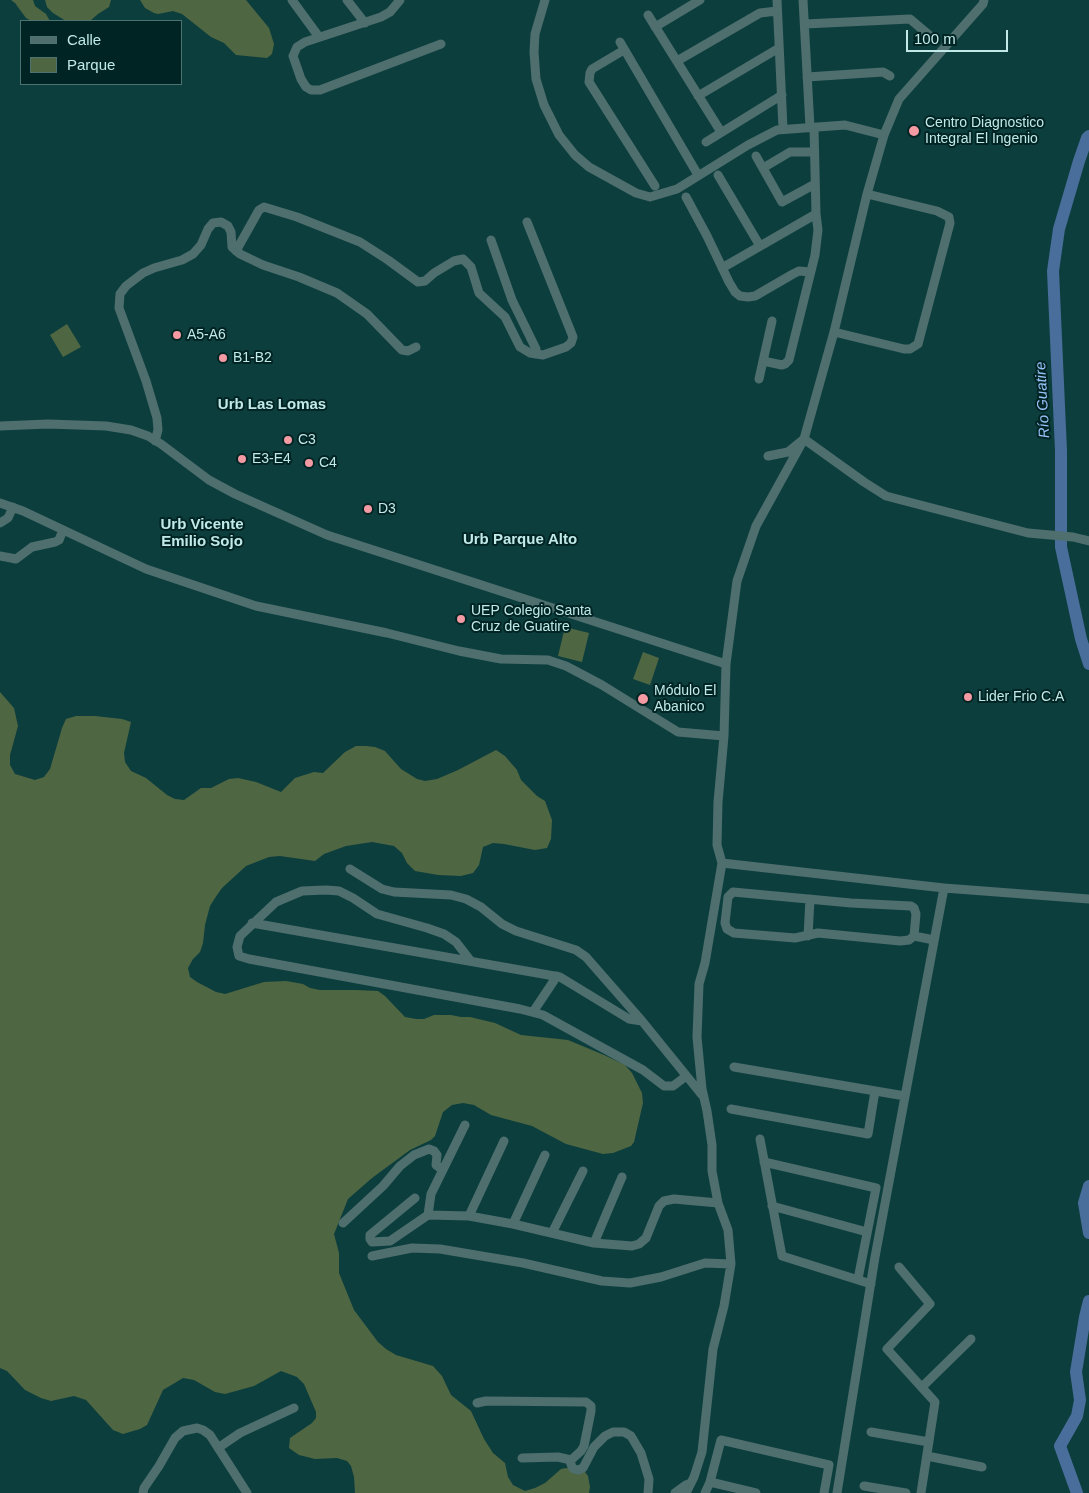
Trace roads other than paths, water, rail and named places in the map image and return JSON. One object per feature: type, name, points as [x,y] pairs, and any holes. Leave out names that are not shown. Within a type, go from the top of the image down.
[{"type":"street","points":[[292,0],[319,37]]},
{"type":"street","points":[[347,0],[365,23]]},
{"type":"street","points":[[400,0],[386,15],[300,44],[293,53],[304,84],[311,90],[324,88],[441,44]]},
{"type":"street","points":[[545,0],[534,43],[536,78],[544,105],[559,135],[570,150],[593,170],[631,191],[645,196],[655,196],[669,192],[769,132],[783,128],[845,125],[884,135]]},
{"type":"street","points":[[655,26],[700,0]]},
{"type":"street","points":[[777,0],[783,128]]},
{"type":"street","points":[[762,361],[782,365],[788,362],[817,245],[814,152],[807,77],[803,0]]},
{"type":"street","points":[[686,1493],[702,1452],[713,1349],[724,1306],[731,1264],[728,1230],[718,1203],[712,1171],[712,1145],[696,1037],[699,984],[705,963],[722,863],[717,845],[724,736],[726,664],[737,580],[756,526],[804,439],[834,332],[867,194],[884,135],[899,99],[983,4],[984,0]]},
{"type":"street","points":[[677,61],[760,13],[777,11]]},
{"type":"street","points":[[648,15],[721,132]]},
{"type":"street","points":[[805,24],[910,19],[929,35]]},
{"type":"street","points":[[655,186],[589,82],[592,69],[622,46],[698,176]]},
{"type":"street","points":[[698,96],[779,48]]},
{"type":"street","points":[[807,77],[883,72],[890,76]]},
{"type":"street","points":[[706,142],[782,95]]},
{"type":"street","points":[[763,168],[790,152],[814,152]]},
{"type":"street","points":[[756,156],[782,202],[815,184]]},
{"type":"street","points":[[718,175],[760,246]]},
{"type":"street","points":[[834,332],[904,349],[910,349],[918,344],[950,223],[949,217],[944,213],[867,194]]},
{"type":"street","points":[[686,197],[735,292],[740,296],[754,296],[799,271],[810,272]]},
{"type":"street","points":[[236,251],[259,210],[264,207],[297,217],[360,242],[418,282],[425,281],[454,261],[463,259],[471,267],[480,293],[505,317],[520,347],[543,356],[572,343],[573,337],[527,222]]},
{"type":"street","points":[[722,268],[816,214]]},
{"type":"street","points":[[155,441],[158,430],[157,418],[149,388],[119,308],[120,294],[126,286],[142,273],[182,260],[193,254],[202,245],[208,229],[213,223],[221,222],[228,226],[232,247],[236,251],[263,265],[337,293],[367,314],[402,350],[408,351],[416,347]]},
{"type":"street","points":[[491,240],[512,300],[536,349],[535,354]]},
{"type":"street","points":[[758,379],[772,321]]},
{"type":"street","points":[[0,426],[48,424],[106,426],[131,430],[155,441],[209,480],[235,494],[327,535],[726,664]]},
{"type":"street","points":[[768,456],[788,452],[804,439]]},
{"type":"street","points":[[804,439],[886,496],[1028,533],[1073,537],[1089,541]]},
{"type":"street","points":[[0,503],[13,507],[146,568],[256,606],[501,659],[548,660],[566,666],[602,685],[678,732],[724,736]]},
{"type":"street","points":[[0,523],[8,518],[13,507]]},
{"type":"street","points":[[0,556],[16,559],[32,547],[59,540],[64,530]]},
{"type":"street","points":[[722,863],[944,888],[1089,899]]},
{"type":"street","points":[[350,869],[382,889],[394,892],[450,895],[466,899],[502,924],[516,931],[576,950],[586,957],[642,1021],[704,1097]]},
{"type":"street","points":[[837,1493],[871,1284],[944,888]]},
{"type":"street","points":[[470,960],[456,942],[444,934],[377,914],[353,898],[339,892],[326,890],[302,892],[276,902],[240,936],[237,947],[239,956],[249,959],[533,1012],[543,1015],[643,1070],[664,1086],[673,1086],[686,1076]]},
{"type":"street","points":[[733,892],[911,906],[916,914],[914,936],[910,940],[900,940],[818,933],[795,938],[734,933],[727,929],[725,922],[728,897],[733,892]]},
{"type":"street","points":[[808,936],[810,899]]},
{"type":"street","points":[[252,923],[557,976],[629,1019],[642,1021]]},
{"type":"street","points":[[914,936],[934,940]]},
{"type":"street","points":[[533,1012],[557,976]]},
{"type":"street","points":[[734,1067],[905,1096]]},
{"type":"street","points":[[731,1109],[868,1134],[875,1091]]},
{"type":"street","points":[[428,1214],[431,1194],[465,1125]]},
{"type":"street","points":[[760,1139],[782,1256],[871,1284]]},
{"type":"street","points":[[469,1216],[504,1141]]},
{"type":"street","points":[[343,1223],[383,1186],[400,1166],[414,1155],[429,1149],[434,1151],[437,1155],[437,1167],[443,1170]]},
{"type":"street","points":[[513,1224],[544,1155]]},
{"type":"street","points":[[764,1162],[876,1188],[858,1279]]},
{"type":"street","points":[[552,1234],[583,1171]]},
{"type":"street","points":[[594,1243],[622,1177]]},
{"type":"street","points":[[415,1198],[370,1235],[372,1242],[390,1241],[428,1214],[469,1216],[594,1243],[632,1246],[646,1238],[659,1206],[668,1199],[718,1203]]},
{"type":"street","points":[[772,1206],[867,1232]]},
{"type":"street","points":[[372,1256],[412,1248],[440,1249],[523,1263],[602,1281],[630,1283],[661,1277],[705,1263],[731,1264]]},
{"type":"street","points":[[899,1267],[930,1304],[887,1349],[935,1402],[922,1493]]},
{"type":"street","points":[[922,1387],[971,1339]]},
{"type":"street","points":[[477,1403],[486,1401],[586,1402],[591,1406],[591,1411],[584,1446],[571,1460],[570,1464],[574,1470],[583,1468],[594,1446],[605,1436],[618,1431],[628,1433],[637,1445],[645,1462],[649,1479],[648,1493]]},
{"type":"street","points":[[218,1448],[240,1433],[294,1408]]},
{"type":"street","points":[[143,1493],[144,1488],[175,1438],[180,1432],[190,1429],[203,1430],[210,1435],[247,1493]]},
{"type":"street","points":[[870,1432],[929,1442]]},
{"type":"street","points":[[705,1493],[710,1482],[721,1440],[829,1465],[824,1493]]},
{"type":"street","points":[[927,1456],[982,1467]]},
{"type":"street","points":[[522,1458],[558,1457],[571,1460]]},
{"type":"street","points":[[710,1482],[756,1493]]},
{"type":"street","points":[[675,1493],[686,1484],[691,1483]]},
{"type":"street","points":[[864,1486],[906,1493]]},
{"type":"waterway","name":"Río Guatire","points":[[1089,136],[1079,161],[1059,229],[1053,271],[1061,451],[1061,547],[1081,639],[1089,664]]},
{"type":"waterway","name":"Río Guatire","points":[[1089,1186],[1084,1203],[1089,1233]]},
{"type":"waterway","name":"Río Guatire","points":[[1077,1493],[1060,1446],[1077,1416],[1080,1400],[1076,1372],[1089,1301]]},
{"type":"place","name":"Centro Diagnostico Integral El Ingenio","points":[[914,131]]},
{"type":"place","name":"A5-A6","points":[[177,335]]},
{"type":"place","name":"B1-B2","points":[[223,358]]},
{"type":"place","name":"C3","points":[[288,440]]},
{"type":"place","name":"E3-E4","points":[[242,459]]},
{"type":"place","name":"C4","points":[[309,463]]},
{"type":"place","name":"D3","points":[[368,509]]},
{"type":"place","name":"UEP Colegio Santa Cruz de Guatire","points":[[461,619]]},
{"type":"place","name":"Lider Frio C.A","points":[[968,697]]},
{"type":"place","name":"Módulo El Abanico","points":[[643,699]]},
{"type":"district","name":"Urb Las Lomas","points":[[272,405]]},
{"type":"district","name":"Urb Vicente Emilio Sojo","points":[[202,534]]},
{"type":"district","name":"Urb Parque Alto","points":[[520,540]]}]
